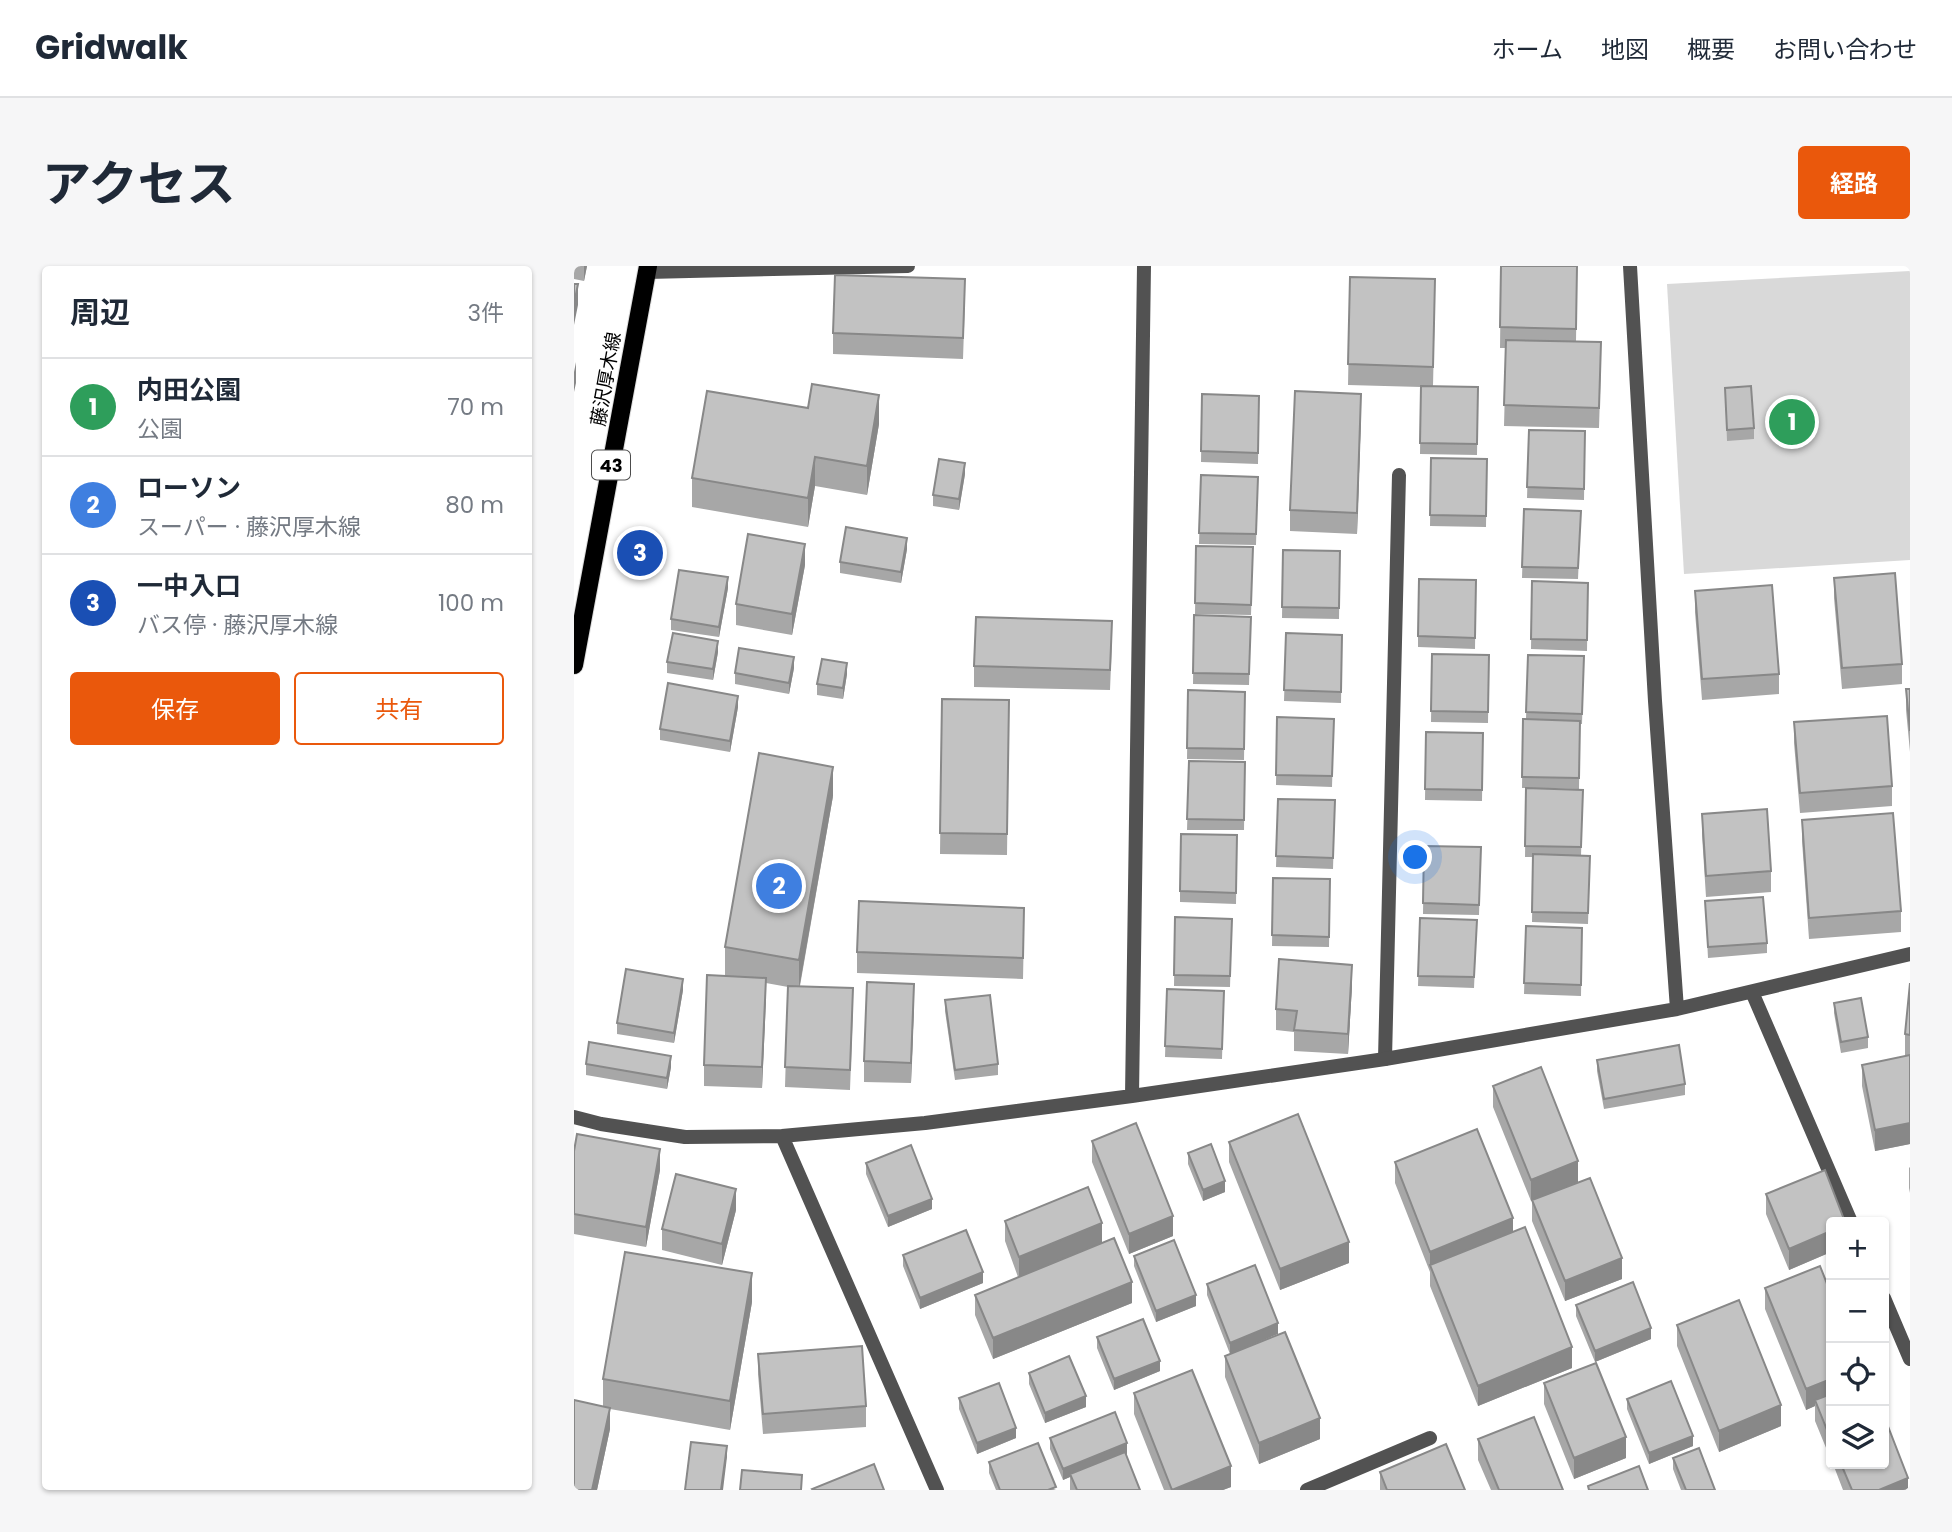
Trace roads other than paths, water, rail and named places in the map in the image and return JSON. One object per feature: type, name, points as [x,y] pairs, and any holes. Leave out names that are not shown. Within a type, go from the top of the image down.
[{"type":"main road","name":"藤沢厚木線","points":[[574,665],[647,269]]},
{"type":"street","points":[[647,269],[908,266]]},
{"type":"street","points":[[1132,1096],[1144,266]]},
{"type":"street","points":[[1630,266],[1655,701],[1677,1009]]},
{"type":"street","points":[[1385,1059],[1399,475]]},
{"type":"street","points":[[574,1117],[601,1124],[685,1137],[782,1136],[925,1123],[1385,1059],[1677,1009],[1910,954]]},
{"type":"street","points":[[1752,992],[1849,1217]]},
{"type":"street","points":[[782,1136],[937,1490]]},
{"type":"street","points":[[1889,1310],[1910,1359]]},
{"type":"street","points":[[1307,1490],[1430,1438]]},
{"type":"place","name":"内田公園","points":[[1792,422]]},
{"type":"place","name":"一中入口","points":[[640,553]]},
{"type":"place","name":"ローソン","points":[[779,886]]}]
